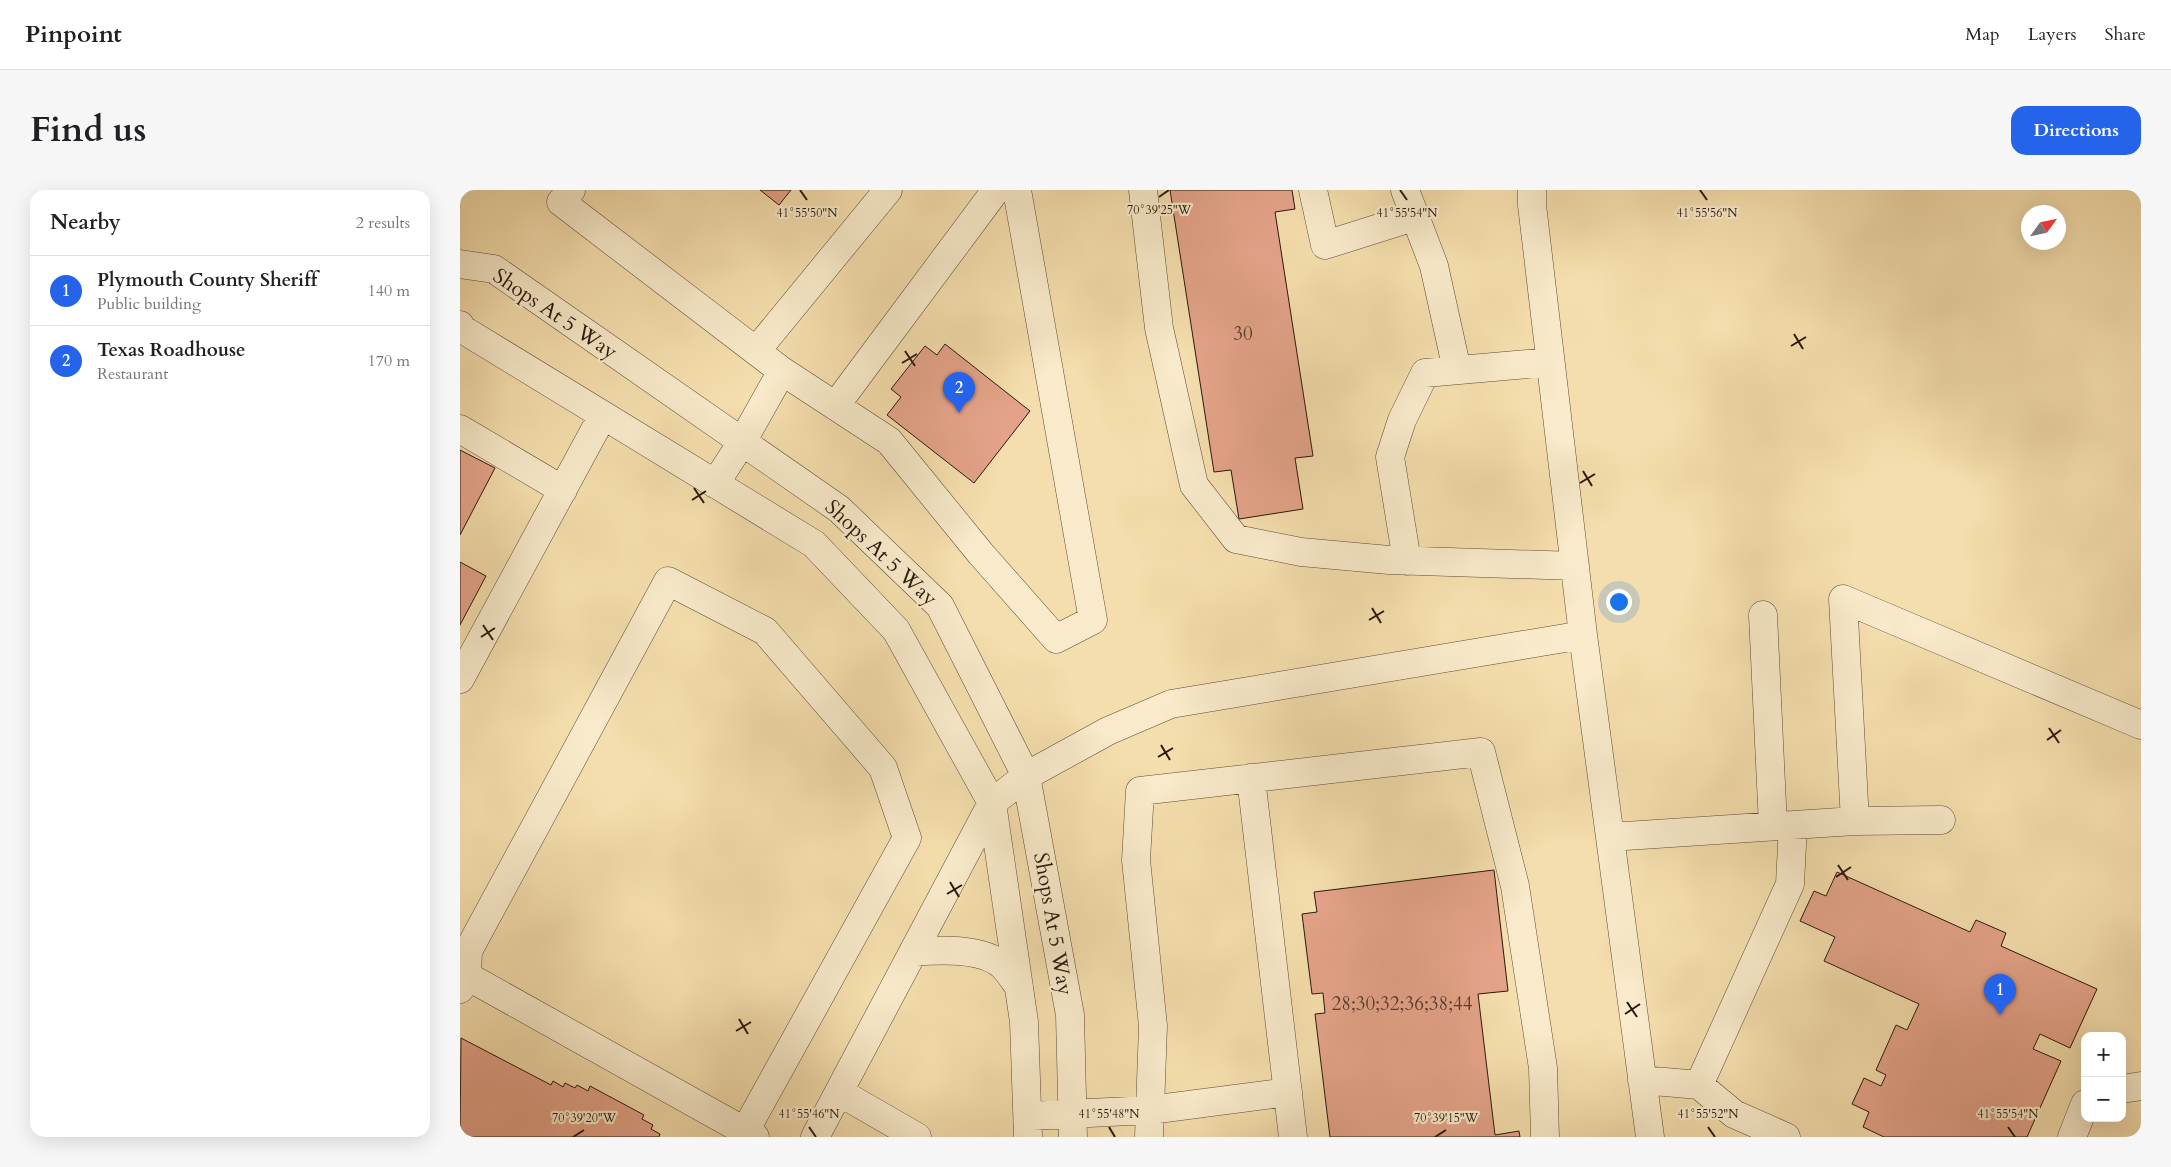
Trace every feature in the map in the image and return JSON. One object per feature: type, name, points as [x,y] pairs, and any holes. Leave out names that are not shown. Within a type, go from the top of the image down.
[{"type":"lane","points":[[572,190],[561,202],[782,371],[889,441],[980,554],[1056,639],[1093,620],[1017,190]]},
{"type":"lane","points":[[756,351],[888,190]]},
{"type":"lane","points":[[836,405],[996,190]]},
{"type":"lane","points":[[1143,190],[1159,328],[1194,485],[1236,539],[1300,552],[1407,561],[1575,566]]},
{"type":"lane","points":[[1313,190],[1325,246],[1414,217]]},
{"type":"lane","points":[[1405,190],[1434,266],[1457,370]]},
{"type":"lane","points":[[1532,190],[1532,205],[1583,635],[1650,1137]]},
{"type":"lane","name":"Shops At 5 Way","points":[[460,264],[494,269],[839,509],[940,606],[1026,776],[1070,1015],[1073,1126]]},
{"type":"lane","name":"Shops At 5 Way","points":[[460,326],[462,329],[814,544],[896,630],[992,804],[1024,1022],[1028,1127]]},
{"type":"lane","points":[[1407,561],[1390,457],[1402,420],[1425,373],[1550,362]]},
{"type":"lane","points":[[715,484],[742,442],[782,371]]},
{"type":"lane","points":[[461,673],[603,415]]},
{"type":"lane","points":[[460,428],[563,490]]},
{"type":"lane","points":[[668,581],[765,631],[883,768],[908,838],[750,1134],[464,983],[468,951],[668,581]]},
{"type":"lane","points":[[1855,821],[1843,599],[2141,725]]},
{"type":"lane","points":[[1699,1086],[1790,884],[1763,615]]},
{"type":"lane","points":[[815,1137],[992,804],[1026,776],[1108,731],[1171,704],[1583,635]]},
{"type":"lane","points":[[1149,1137],[1153,1026],[1136,860],[1140,791],[1481,752],[1515,886],[1542,1068],[1545,1137]]},
{"type":"lane","points":[[1251,778],[1293,1137]]},
{"type":"lane","points":[[1610,837],[1855,821],[1941,820]]},
{"type":"lane","points":[[913,952],[946,949],[984,956],[1002,965],[1019,987]]},
{"type":"lane","points":[[1642,1080],[1699,1086],[1735,1126],[1786,1137]]},
{"type":"lane","points":[[2126,1089],[2141,1086]]},
{"type":"lane","points":[[839,1092],[917,1137]]},
{"type":"lane","points":[[1028,1127],[1073,1126],[1150,1110],[1288,1092]]},
{"type":"lane","points":[[2072,1137],[2081,1114]]},
{"type":"building","points":[[760,190],[791,190],[779,205]]},
{"type":"building","points":[[1170,190],[1292,190],[1295,209],[1275,212],[1313,456],[1295,458],[1303,509],[1239,519],[1231,470],[1214,472]]},
{"type":"building","points":[[945,344],[1030,411],[974,483],[887,415],[901,397],[891,389],[925,346],[937,355]]},
{"type":"building","points":[[460,450],[495,468],[460,535]]},
{"type":"building","points":[[460,562],[486,576],[460,625]]},
{"type":"building","points":[[1494,870],[1508,991],[1478,994],[1495,1135],[1519,1131],[1520,1137],[1330,1137],[1315,1014],[1325,1013],[1323,993],[1312,994],[1302,914],[1317,912],[1314,892]]},
{"type":"building","points":[[1837,872],[1970,932],[1976,920],[2006,933],[2001,946],[2097,989],[2070,1048],[2040,1034],[2033,1049],[2061,1061],[2027,1137],[1884,1137],[1863,1127],[1869,1112],[1852,1104],[1864,1078],[1881,1086],[1886,1075],[1876,1070],[1896,1025],[1907,1030],[1919,1004],[1824,961],[1835,937],[1800,921],[1814,891],[1826,896]]},
{"type":"building","points":[[461,1038],[551,1085],[553,1081],[563,1087],[565,1083],[575,1088],[577,1085],[588,1091],[590,1086],[644,1115],[642,1119],[653,1125],[651,1129],[660,1134],[659,1137],[460,1137]]},
{"type":"place","name":"Texas Roadhouse","points":[[959,413]]},
{"type":"place","name":"Plymouth County Sheriff","points":[[2000,1015]]}]
